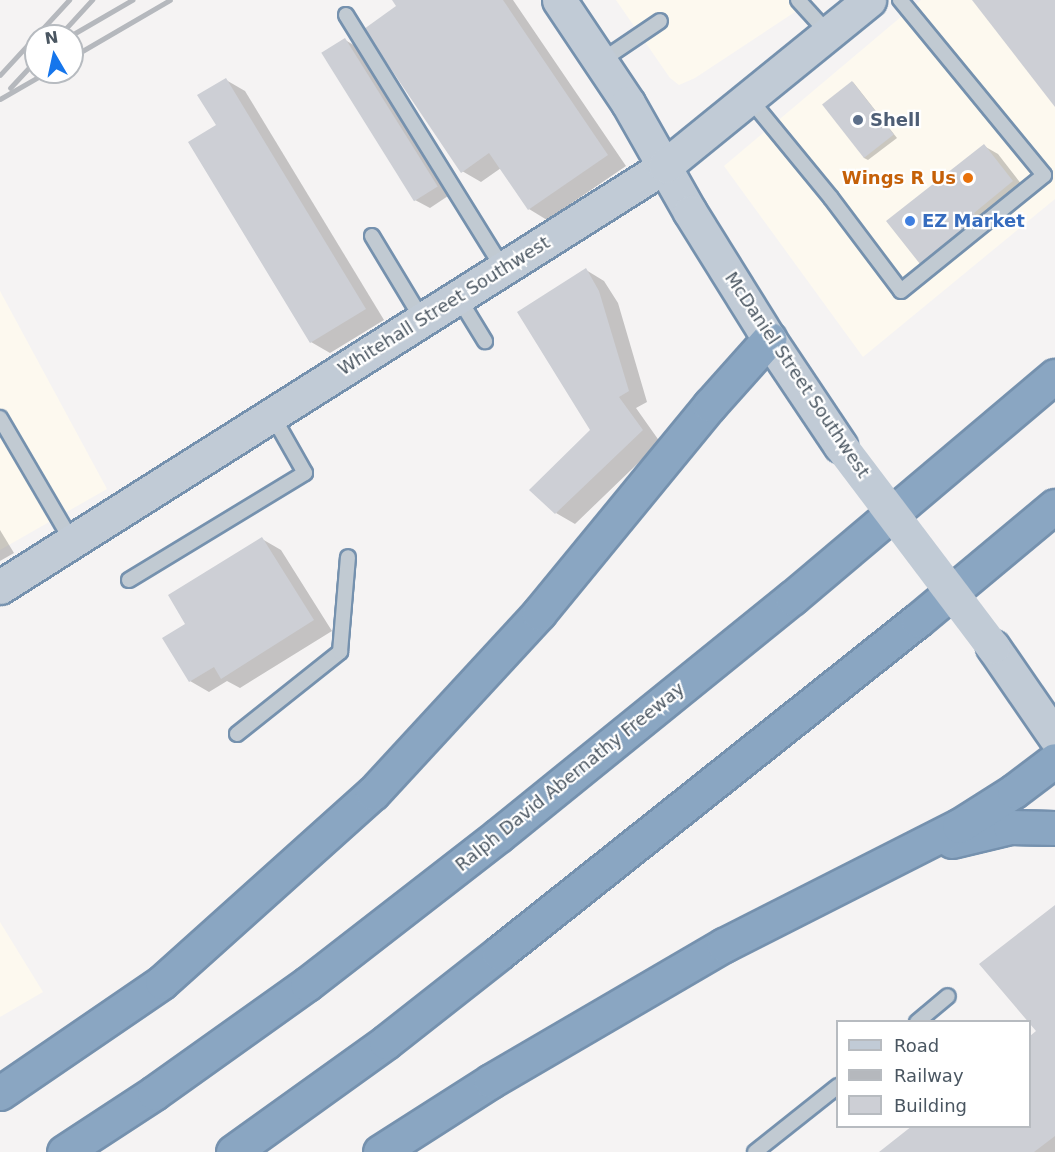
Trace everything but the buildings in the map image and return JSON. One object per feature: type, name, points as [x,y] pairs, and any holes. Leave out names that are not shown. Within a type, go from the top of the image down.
[{"type":"highway","points":[[0,1093],[162,982],[373,794],[539,613],[711,405],[769,339]]},
{"type":"highway","points":[[988,430],[1055,369]]},
{"type":"highway","name":"Ralph David Abernathy Freeway","points":[[64,1152],[154,1094],[298,991],[500,835],[792,598],[988,430],[1055,376]]},
{"type":"highway","points":[[233,1152],[442,998],[918,620],[1055,506]]},
{"type":"highway","points":[[918,620],[1055,525]]},
{"type":"highway","points":[[380,1152],[491,1081],[724,945],[959,826],[1014,791],[1055,760]]},
{"type":"highway","points":[[895,858],[1010,827],[1055,828]]},
{"type":"main road","name":"McDaniel Street Southwest","points":[[559,0],[601,61],[769,339],[840,445],[993,647],[1055,737]]},
{"type":"main road","name":"Whitehall Street Southwest","points":[[0,587],[665,166],[869,0]]},
{"type":"lane","points":[[798,0],[828,33]]},
{"type":"lane","points":[[749,98],[831,198],[901,291],[1044,175],[900,0]]},
{"type":"lane","points":[[346,15],[503,268]]},
{"type":"lane","points":[[601,61],[660,21]]},
{"type":"lane","points":[[372,236],[422,320]]},
{"type":"lane","points":[[458,297],[485,340]]},
{"type":"lane","points":[[129,580],[305,473],[272,415]]},
{"type":"lane","points":[[0,418],[72,542]]},
{"type":"lane","points":[[237,734],[340,652],[348,557]]},
{"type":"lane","points":[[919,1020],[948,996]]},
{"type":"lane","points":[[755,1152],[836,1087]]},
{"type":"shaded area","points":[[616,0],[813,0],[695,78],[679,85],[670,78]]},
{"type":"shaded area","points":[[921,0],[1055,0],[1055,199],[863,357],[724,166]]},
{"type":"shaded area","points":[[0,291],[107,489],[0,550]]},
{"type":"shaded area","points":[[0,922],[43,992],[0,1017]]},
{"type":"railway","points":[[0,75],[69,0]]},
{"type":"railway","points":[[70,24],[92,0]]},
{"type":"railway","points":[[84,28],[132,0]]},
{"type":"railway","points":[[84,50],[170,0]]},
{"type":"railway","points":[[10,88],[24,73]]},
{"type":"railway","points":[[0,99],[26,84]]},
{"type":"place","name":"Shell","points":[[858,120]]},
{"type":"place","name":"Wings R Us","points":[[968,178]]},
{"type":"place","name":"EZ Market","points":[[910,221]]}]
